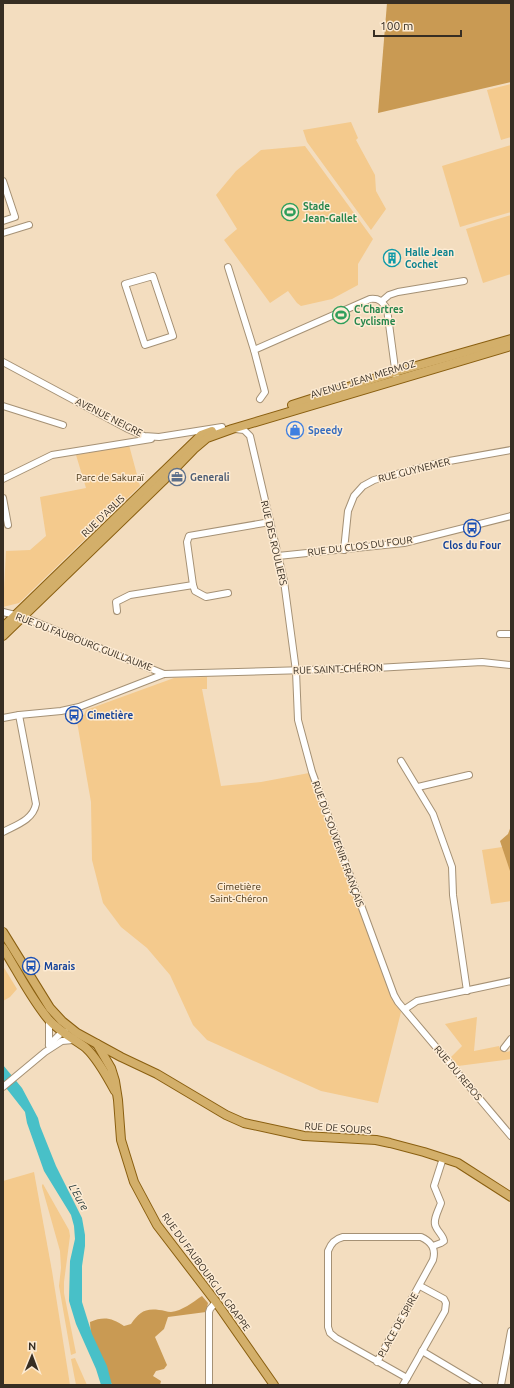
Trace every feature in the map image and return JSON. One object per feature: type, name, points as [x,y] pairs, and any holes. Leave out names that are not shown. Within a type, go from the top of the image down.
[{"type":"main road","name":"AVENUE JEAN MERMOZ","points":[[221,430],[232,429],[511,339]]},
{"type":"main road","name":"AVENUE JEAN MERMOZ","points":[[221,430],[396,376],[511,346]]},
{"type":"main road","name":"RUE D'ABLIS","points":[[3,636],[20,616],[178,457],[204,437],[221,430]]},
{"type":"main road","name":"RUE D'ABLIS","points":[[3,627],[20,616],[81,560],[163,482],[204,437]]},
{"type":"main road","name":"RUE DU FAUBOURG LA GRAPPE","points":[[3,932],[50,1008],[87,1049],[107,1077],[117,1095]]},
{"type":"main road","name":"RUE DU FAUBOURG LA GRAPPE","points":[[3,948],[34,999],[49,1020],[62,1032],[97,1044],[111,1068],[115,1081],[121,1140],[134,1182],[157,1225],[216,1302],[274,1385]]},
{"type":"main road","name":"RUE DE SOURS","points":[[97,1044],[157,1074],[226,1115],[244,1123],[304,1136],[376,1140],[395,1144],[458,1163],[511,1197]]},
{"type":"main road","name":"RUE DE SOURS","points":[[87,1049],[121,1057]]},
{"type":"main road","points":[[111,1068],[114,1062],[121,1057]]},
{"type":"street","points":[[3,181],[15,217],[3,221]]},
{"type":"street","points":[[3,233],[29,225]]},
{"type":"street","points":[[228,267],[266,392],[260,399]]},
{"type":"street","points":[[153,276],[174,336],[145,346],[125,284],[130,282],[153,276]]},
{"type":"street","points":[[382,301],[389,295],[398,292],[464,281]]},
{"type":"street","points":[[254,350],[370,299],[378,299],[382,301],[387,309],[396,376]]},
{"type":"street","name":"AVENUE NEIGRE","points":[[3,362],[126,428],[144,436],[159,437],[193,431],[221,430]]},
{"type":"street","points":[[3,406],[63,425]]},
{"type":"street","name":"RUE DES ROULIERS","points":[[232,429],[244,430],[250,436],[284,581],[296,671]]},
{"type":"street","points":[[193,431],[204,437]]},
{"type":"street","points":[[3,479],[52,455],[159,437]]},
{"type":"street","name":"RUE GUYNEMER","points":[[344,550],[348,511],[354,496],[363,486],[374,480],[438,463],[511,450]]},
{"type":"street","points":[[3,498],[8,525]]},
{"type":"street","name":"RUE DU CLOS DU FOUR","points":[[278,556],[404,543],[511,516]]},
{"type":"street","points":[[228,593],[206,597],[195,591],[187,542],[189,536],[270,522]]},
{"type":"street","points":[[117,611],[116,602],[130,595],[193,585]]},
{"type":"street","name":"RUE DU FAUBOURG GUILLAUME","points":[[3,612],[20,616],[164,674]]},
{"type":"street","points":[[500,634],[511,634]]},
{"type":"street","name":"RUE SAINT-CHÉRON","points":[[164,674],[376,668],[482,662],[511,665]]},
{"type":"street","name":"RUE DU SOUVENIR FRANÇAIS","points":[[296,671],[298,720],[312,772],[394,995],[405,1010]]},
{"type":"street","points":[[3,718],[61,711],[79,707],[164,674]]},
{"type":"street","points":[[3,832],[28,819],[35,812],[36,804],[19,715]]},
{"type":"street","points":[[401,761],[433,814],[452,867],[453,895],[467,991]]},
{"type":"street","points":[[418,787],[469,775]]},
{"type":"street","points":[[405,1010],[417,1001],[511,981]]},
{"type":"street","name":"RUE DU REPOS","points":[[405,1010],[511,1136]]},
{"type":"street","points":[[49,1020],[49,1045]]},
{"type":"street","points":[[62,1021],[62,1041]]},
{"type":"street","points":[[45,1052],[49,1045],[62,1032]]},
{"type":"street","points":[[3,1087],[45,1052],[62,1041],[75,1036]]},
{"type":"street","points":[[504,1048],[511,1040]]},
{"type":"street","points":[[433,1246],[441,1244],[444,1241],[434,1222],[441,1203],[434,1186],[443,1158]]},
{"type":"street","points":[[407,1378],[336,1338],[330,1333],[328,1327],[328,1251],[331,1244],[337,1239],[343,1237],[421,1237],[428,1240],[433,1246],[435,1253],[420,1286]]},
{"type":"street","name":"PLACE DE SPIRE","points":[[378,1362],[420,1286],[444,1300],[446,1303],[445,1311],[403,1385]]},
{"type":"street","points":[[209,1385],[209,1312],[216,1302]]},
{"type":"street","points":[[501,1385],[511,1331]]},
{"type":"street","points":[[422,1351],[479,1385]]},
{"type":"green space","points":[[511,84],[511,137],[501,140],[487,90]]},
{"type":"green space","points":[[351,122],[358,138],[356,140],[375,175],[376,191],[386,209],[371,230],[307,142],[303,130]]},
{"type":"green space","points":[[511,145],[511,212],[460,227],[442,166]]},
{"type":"green space","name":"Stade Jean-Gallet","points":[[305,146],[373,239],[358,264],[358,285],[332,299],[301,306],[288,291],[270,303],[224,240],[237,229],[216,195],[236,171],[261,150]]},
{"type":"green space","points":[[511,215],[511,274],[483,283],[466,229]]},
{"type":"green space","name":"Parc de Sakuraï","points":[[129,445],[140,486],[19,603],[3,607],[6,551],[30,550],[46,536],[40,497],[86,488],[76,455]]},
{"type":"green space","name":"Cimetière Saint-Chéron","points":[[207,677],[207,689],[202,689],[221,786],[261,782],[309,773],[394,1002],[401,1012],[378,1103],[321,1091],[207,1040],[193,1025],[170,975],[147,948],[121,927],[103,903],[92,860],[91,802],[76,716],[84,715],[86,710],[174,678]]},
{"type":"green space","points":[[509,846],[511,859],[511,901],[491,904],[482,850]]},
{"type":"green space","points":[[3,966],[17,989],[10,997],[3,1001]]},
{"type":"green space","points":[[477,1017],[474,1051],[499,1046],[500,1049],[506,1052],[511,1051],[511,1059],[458,1066],[451,1057],[462,1046],[445,1024]]},
{"type":"green space","points":[[34,1172],[52,1271],[70,1385],[3,1385],[3,1181]]},
{"type":"green space","points":[[43,1184],[69,1230],[70,1236],[64,1293],[76,1353],[71,1355],[59,1286],[61,1268],[60,1251],[42,1187]]},
{"type":"green space","points":[[75,1358],[87,1385],[76,1385],[71,1359]]},
{"type":"shaded area","points":[[387,3],[511,3],[511,82],[378,113]]},
{"type":"shaded area","points":[[511,826],[511,874],[500,841],[508,834]]},
{"type":"shaded area","points":[[202,1296],[208,1303],[206,1312],[168,1317],[164,1329],[155,1337],[167,1365],[164,1369],[156,1371],[153,1376],[161,1381],[160,1385],[112,1385],[91,1338],[90,1322],[100,1319],[108,1319],[116,1321],[124,1326],[131,1324],[142,1312],[149,1310],[170,1312],[179,1310]]},
{"type":"water","points":[[3,1065],[22,1088],[38,1118],[56,1166],[82,1218],[85,1246],[82,1266],[82,1302],[92,1334],[107,1366],[112,1385],[101,1385],[96,1369],[76,1324],[69,1301],[70,1261],[75,1239],[71,1215],[44,1171],[27,1123],[25,1112],[3,1084]]},
{"type":"place","name":"Stade Jean-Gallet","points":[[290,212]]},
{"type":"place","name":"Halle Jean Cochet","points":[[392,258]]},
{"type":"place","name":"C'Chartres Cyclisme","points":[[341,315]]},
{"type":"place","name":"Speedy","points":[[295,430]]},
{"type":"place","name":"Generali","points":[[177,477]]},
{"type":"place","name":"Clos du Four","points":[[472,528]]},
{"type":"place","name":"Cimetière","points":[[74,715]]},
{"type":"place","name":"Marais","points":[[31,966]]},
{"type":"water label","name":"L'Eure","points":[[79,1197]]}]
